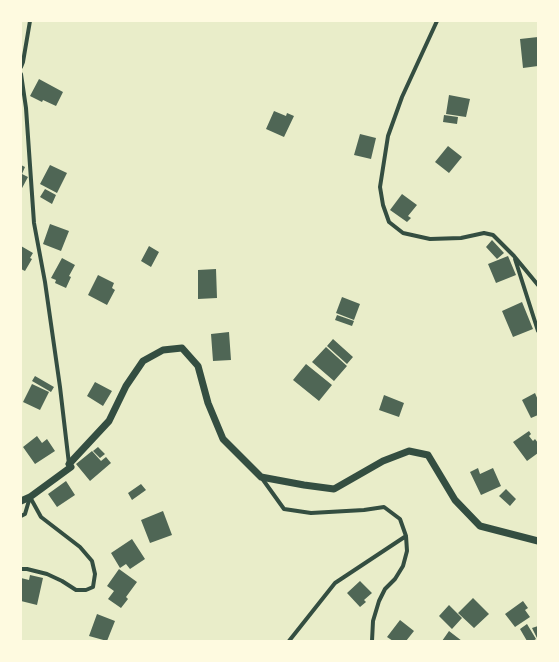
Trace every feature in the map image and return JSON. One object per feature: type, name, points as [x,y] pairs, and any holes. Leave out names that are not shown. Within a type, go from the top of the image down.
[{"type":"street","points":[[21,67],[30,21]]},
{"type":"street","points":[[437,21],[402,97],[388,136],[380,187],[383,205],[389,222],[403,233],[430,239],[461,238],[484,233],[492,235],[514,256],[538,285]]},
{"type":"street","points":[[21,74],[26,108],[34,223],[46,282],[69,464],[71,468],[30,497],[21,501]]},
{"type":"street","points":[[514,256],[538,331]]},
{"type":"street","points":[[69,464],[109,421],[126,386],[143,361],[163,350],[182,348],[198,366],[208,403],[222,439],[261,477],[284,509],[318,513],[384,507],[400,519],[406,536],[407,551],[403,566],[395,579],[385,589],[379,601],[373,622],[372,641]]},
{"type":"street","points":[[261,477],[304,486],[334,489],[383,461],[409,451],[428,455],[455,500],[480,526],[538,541]]},
{"type":"street","points":[[21,516],[25,514],[30,497]]},
{"type":"street","points":[[21,570],[27,569],[47,574],[76,590],[86,590],[93,587],[95,574],[92,561],[80,547],[41,517],[30,497]]},
{"type":"street","points":[[289,641],[335,583],[406,536]]},
{"type":"building","points":[[538,37],[538,66],[523,68],[520,39]]},
{"type":"building","points":[[39,79],[63,92],[56,106],[43,100],[42,102],[30,96]]},
{"type":"building","points":[[449,95],[470,99],[466,117],[446,114]]},
{"type":"building","points":[[274,111],[286,116],[287,113],[294,116],[284,137],[266,129]]},
{"type":"building","points":[[444,115],[458,117],[457,124],[443,122]]},
{"type":"building","points":[[360,134],[376,138],[371,159],[354,155]]},
{"type":"building","points":[[448,146],[462,157],[449,173],[435,162]]},
{"type":"building","points":[[21,165],[25,167],[22,174],[28,177],[21,190]]},
{"type":"building","points":[[50,165],[67,173],[57,193],[40,184]]},
{"type":"building","points":[[45,189],[56,195],[52,204],[40,197]]},
{"type":"building","points":[[402,194],[417,205],[408,216],[411,218],[407,222],[390,210]]},
{"type":"building","points":[[50,224],[69,231],[61,251],[43,244]]},
{"type":"building","points":[[492,240],[504,253],[497,259],[486,247]]},
{"type":"building","points":[[21,246],[33,253],[30,258],[32,259],[25,271],[21,269]]},
{"type":"building","points":[[149,246],[159,252],[151,267],[141,261]]},
{"type":"building","points":[[508,256],[516,275],[496,283],[488,264]]},
{"type":"building","points":[[62,258],[75,265],[69,276],[71,277],[66,288],[55,283],[56,280],[51,278]]},
{"type":"building","points":[[216,269],[217,298],[198,299],[198,270]]},
{"type":"building","points":[[98,275],[114,283],[112,288],[115,290],[107,305],[88,295]]},
{"type":"building","points":[[342,297],[360,304],[354,320],[336,313]]},
{"type":"building","points":[[522,302],[533,329],[513,337],[502,311]]},
{"type":"building","points":[[337,315],[354,321],[352,326],[335,320]]},
{"type":"building","points":[[229,332],[231,360],[213,361],[211,334]]},
{"type":"building","points":[[333,339],[353,357],[347,364],[327,346]]},
{"type":"building","points":[[326,347],[347,366],[334,381],[312,362]]},
{"type":"building","points":[[306,364],[332,385],[319,401],[293,380]]},
{"type":"building","points":[[35,376],[54,387],[51,392],[32,381]]},
{"type":"building","points":[[95,382],[112,391],[103,406],[87,396]]},
{"type":"building","points":[[32,384],[49,392],[40,410],[23,402]]},
{"type":"building","points":[[535,393],[538,400],[538,415],[531,418],[522,400]]},
{"type":"building","points":[[384,395],[404,403],[399,417],[379,410]]},
{"type":"building","points":[[529,431],[531,434],[529,436],[533,441],[535,439],[538,443],[538,453],[527,461],[513,442]]},
{"type":"building","points":[[37,436],[42,443],[47,439],[55,451],[35,464],[23,447]]},
{"type":"building","points":[[98,447],[105,454],[100,458],[93,451]]},
{"type":"building","points":[[92,451],[101,461],[106,457],[111,463],[90,481],[76,464]]},
{"type":"building","points":[[478,468],[480,474],[493,468],[501,486],[481,495],[470,472]]},
{"type":"building","points":[[66,481],[75,495],[57,507],[48,494]]},
{"type":"building","points":[[141,484],[146,490],[132,500],[128,493]]},
{"type":"building","points":[[506,489],[516,499],[510,506],[499,496]]},
{"type":"building","points":[[163,511],[172,535],[150,543],[141,520]]},
{"type":"building","points":[[132,539],[145,559],[130,569],[126,564],[120,568],[111,553]]},
{"type":"building","points":[[119,569],[137,582],[126,597],[128,599],[121,608],[108,599],[114,591],[107,586]]},
{"type":"building","points":[[30,575],[43,578],[37,605],[21,601],[21,578],[29,580]]},
{"type":"building","points":[[360,581],[372,593],[364,600],[366,602],[360,607],[347,593]]},
{"type":"building","points":[[473,598],[489,614],[474,628],[458,613]]},
{"type":"building","points":[[523,601],[528,608],[525,610],[530,617],[515,627],[505,614]]},
{"type":"building","points":[[449,605],[462,618],[452,629],[439,616]]},
{"type":"building","points":[[97,614],[115,621],[107,641],[89,636]]},
{"type":"building","points":[[400,620],[414,631],[406,641],[393,641],[387,637]]},
{"type":"building","points":[[527,624],[536,639],[533,641],[527,641],[520,629]]},
{"type":"building","points":[[538,626],[538,640],[532,628]]},
{"type":"building","points":[[449,631],[462,641],[442,641]]}]
